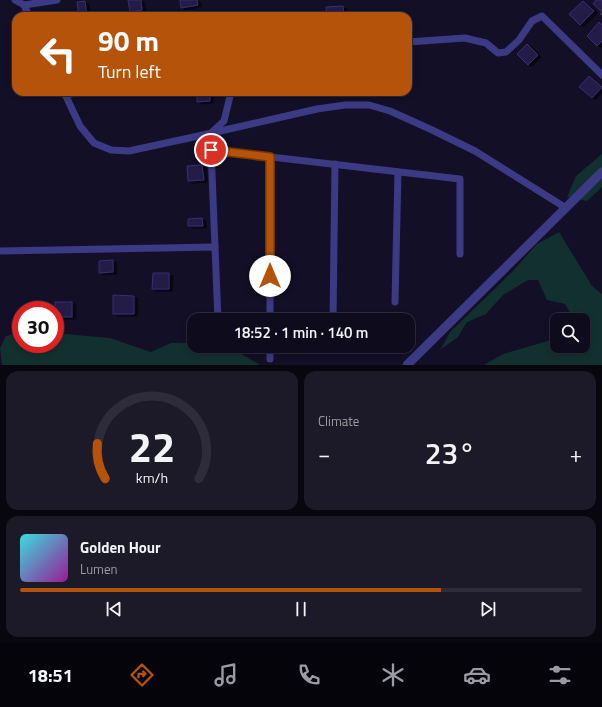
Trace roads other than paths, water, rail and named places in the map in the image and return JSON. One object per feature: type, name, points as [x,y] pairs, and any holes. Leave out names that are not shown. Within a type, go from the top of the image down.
[{"type":"street","points":[[15,0],[24,4],[57,0]]},
{"type":"street","points":[[24,4],[27,12]]},
{"type":"street","points":[[412,42],[465,38],[486,43],[498,53],[506,52],[519,40],[532,21],[542,16],[602,75]]},
{"type":"street","points":[[66,96],[80,126],[94,143],[111,150],[129,151],[317,109],[345,105],[369,105],[430,129],[475,151],[566,208]]},
{"type":"street","points":[[218,313],[211,150],[212,133],[224,121],[230,96]]},
{"type":"street","points":[[211,150],[460,178],[460,254]]},
{"type":"street","points":[[270,157],[270,313]]},
{"type":"street","points":[[333,313],[335,164]]},
{"type":"street","points":[[395,302],[398,172]]},
{"type":"street","points":[[407,365],[602,172]]},
{"type":"street","points":[[0,251],[215,247]]},
{"type":"street","points":[[270,353],[270,359]]}]
